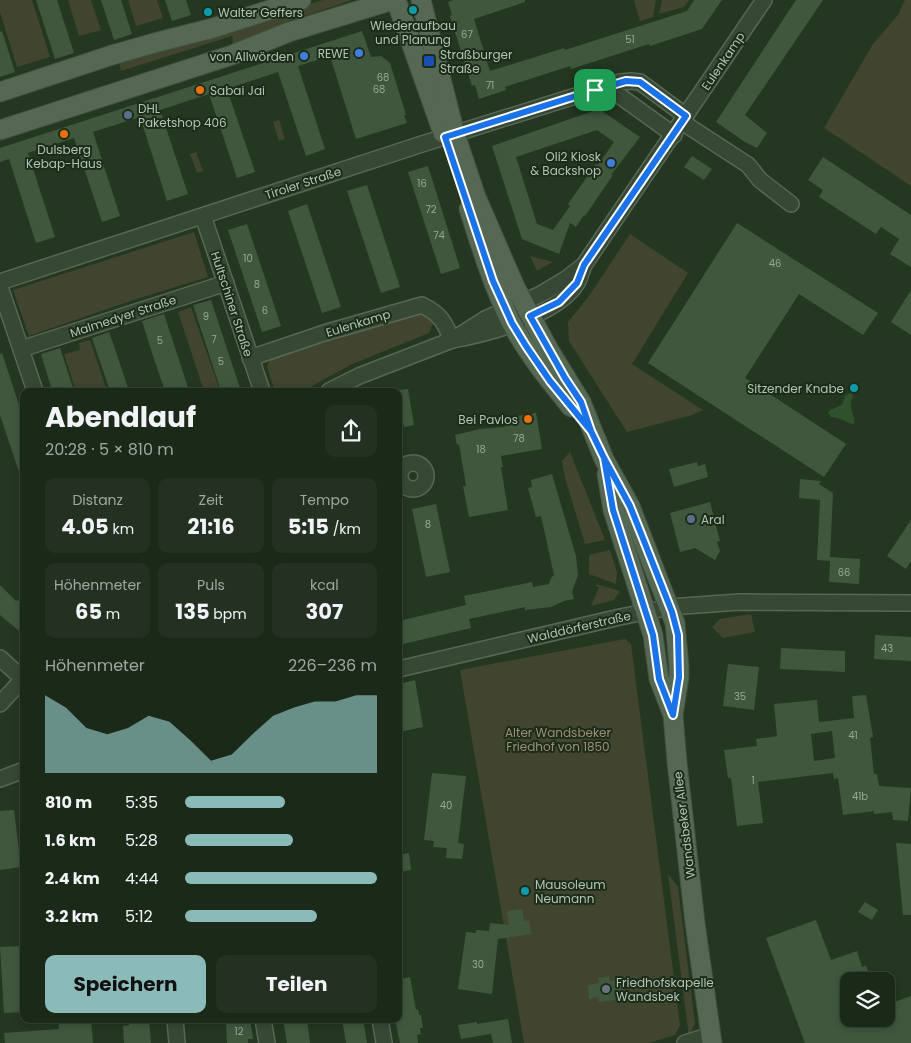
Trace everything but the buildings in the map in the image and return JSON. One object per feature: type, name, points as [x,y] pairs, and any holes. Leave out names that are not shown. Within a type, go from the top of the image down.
[{"type":"main road","points":[[0,92],[112,55],[213,28],[301,0]]},
{"type":"main road","points":[[0,130],[232,55],[289,32],[395,0],[501,257],[527,310],[565,378],[581,402],[591,431],[604,458],[613,510],[653,635],[659,679],[673,715]]},
{"type":"main road","points":[[421,0],[450,136],[493,281],[509,317],[526,346],[550,381],[591,431]]},
{"type":"main road","name":"Wandsbeker Allee","points":[[604,458],[630,506],[670,607],[678,635],[679,677],[673,715],[695,924],[712,1039]]},
{"type":"street","name":"Eulenkamp","points":[[335,388],[359,376],[452,340],[480,335],[509,317],[527,310],[559,302],[577,283],[584,265],[764,0]]},
{"type":"street","name":"Tiroler Straße","points":[[0,282],[422,144],[626,81],[640,82],[681,124]]},
{"type":"street","points":[[606,86],[681,124],[748,166],[760,180],[791,204]]},
{"type":"street","name":"Hultschiner Straße","points":[[203,216],[261,388]]},
{"type":"street","name":"Malmedyer Straße","points":[[21,349],[226,283]]},
{"type":"street","points":[[0,287],[34,388]]},
{"type":"street","name":"Eulenkamp","points":[[250,358],[324,333],[422,304],[437,313],[446,326],[452,340]]},
{"type":"street","name":"Walddörferstraße","points":[[402,668],[670,607],[739,602],[911,602]]},
{"type":"street","points":[[0,647],[20,664]]},
{"type":"street","points":[[0,658],[20,676]]},
{"type":"street","points":[[0,704],[20,682]]},
{"type":"street","points":[[0,779],[20,772]]},
{"type":"street","points":[[174,1023],[176,1043]]},
{"type":"street","points":[[264,1023],[267,1043]]},
{"type":"street","points":[[381,1023],[384,1043]]},
{"type":"street","points":[[686,1043],[712,1039]]},
{"type":"green space","points":[[0,0],[32,0],[50,57],[17,67],[0,12]]},
{"type":"green space","points":[[68,0],[91,0],[101,30],[79,36]]},
{"type":"green space","points":[[128,0],[157,0],[163,18],[136,26]]},
{"type":"green space","points":[[323,0],[352,0],[287,22],[231,51],[232,36],[121,71],[118,59]]},
{"type":"green space","points":[[634,0],[656,0],[653,17],[640,21]]},
{"type":"green space","points":[[662,0],[689,0],[684,7],[659,14]]},
{"type":"green space","points":[[905,0],[911,0],[911,186],[824,128],[873,44],[898,15]]},
{"type":"green space","points":[[279,120],[285,139],[279,141],[273,122]]},
{"type":"green space","points":[[196,152],[203,171],[197,173],[190,154]]},
{"type":"green space","points":[[194,232],[208,277],[133,300],[29,336],[13,290]]},
{"type":"green space","points":[[630,234],[688,273],[632,364],[703,410],[692,415],[627,432],[569,341],[568,322],[589,296]]},
{"type":"green space","points":[[530,256],[553,262],[537,271]]},
{"type":"green space","points":[[191,307],[219,388],[203,388],[178,312]]},
{"type":"green space","points":[[413,310],[427,312],[433,323],[429,333],[352,364],[308,388],[274,388],[267,367],[272,355]]},
{"type":"green space","points":[[90,340],[106,388],[75,388],[64,354],[80,350],[79,343]]},
{"type":"green space","points":[[570,452],[605,540],[585,544],[565,478],[562,461]]},
{"type":"green space","points":[[610,550],[617,572],[616,584],[589,574],[589,555]]},
{"type":"green space","points":[[596,584],[620,591],[614,600],[591,606],[599,587]]},
{"type":"green space","points":[[751,614],[755,632],[723,638],[712,627],[720,619]]},
{"type":"green space","name":"Alter Wandsbeker Friedhof von 1850","points":[[625,639],[631,644],[680,1025],[675,1035],[649,1043],[524,1043],[460,670]]},
{"type":"green space","points":[[668,874],[678,887],[695,1023],[689,1037]]},
{"type":"shaded area","points":[[852,392],[851,408],[854,424],[831,417],[828,413],[830,410],[842,405],[845,396]]},
{"type":"place","name":"Wiederaufbau und Planung","points":[[413,10]]},
{"type":"place","name":"Walter Geffers","points":[[208,12]]},
{"type":"place","name":"REWE","points":[[359,53]]},
{"type":"place","name":"von Allwörden","points":[[304,56]]},
{"type":"place","name":"Straßburger Straße","points":[[429,61]]},
{"type":"place","name":"Sabai Jai","points":[[200,90]]},
{"type":"place","name":"DHL Paketshop 406","points":[[128,115]]},
{"type":"place","name":"Dulsberg Kebap-Haus","points":[[64,134]]},
{"type":"place","name":"Oli2 Kiosk & Backshop","points":[[611,163]]},
{"type":"place","name":"Sitzender Knabe","points":[[854,388]]},
{"type":"place","name":"Bei Pavlos","points":[[528,419]]},
{"type":"place","name":"Aral","points":[[691,519]]},
{"type":"place","name":"Mausoleum Neumann","points":[[525,891]]},
{"type":"place","name":"Friedhofskapelle Wandsbek","points":[[606,989]]},
{"type":"route","points":[[595,90],[445,137],[493,281],[512,323],[550,381],[591,431],[630,506],[644,541],[672,612],[678,635],[679,677],[673,715],[659,679],[653,635],[613,510],[604,458],[591,431],[581,402],[565,378],[530,316],[559,302],[577,283],[584,265],[686,116],[640,82],[626,81],[595,90]]}]
